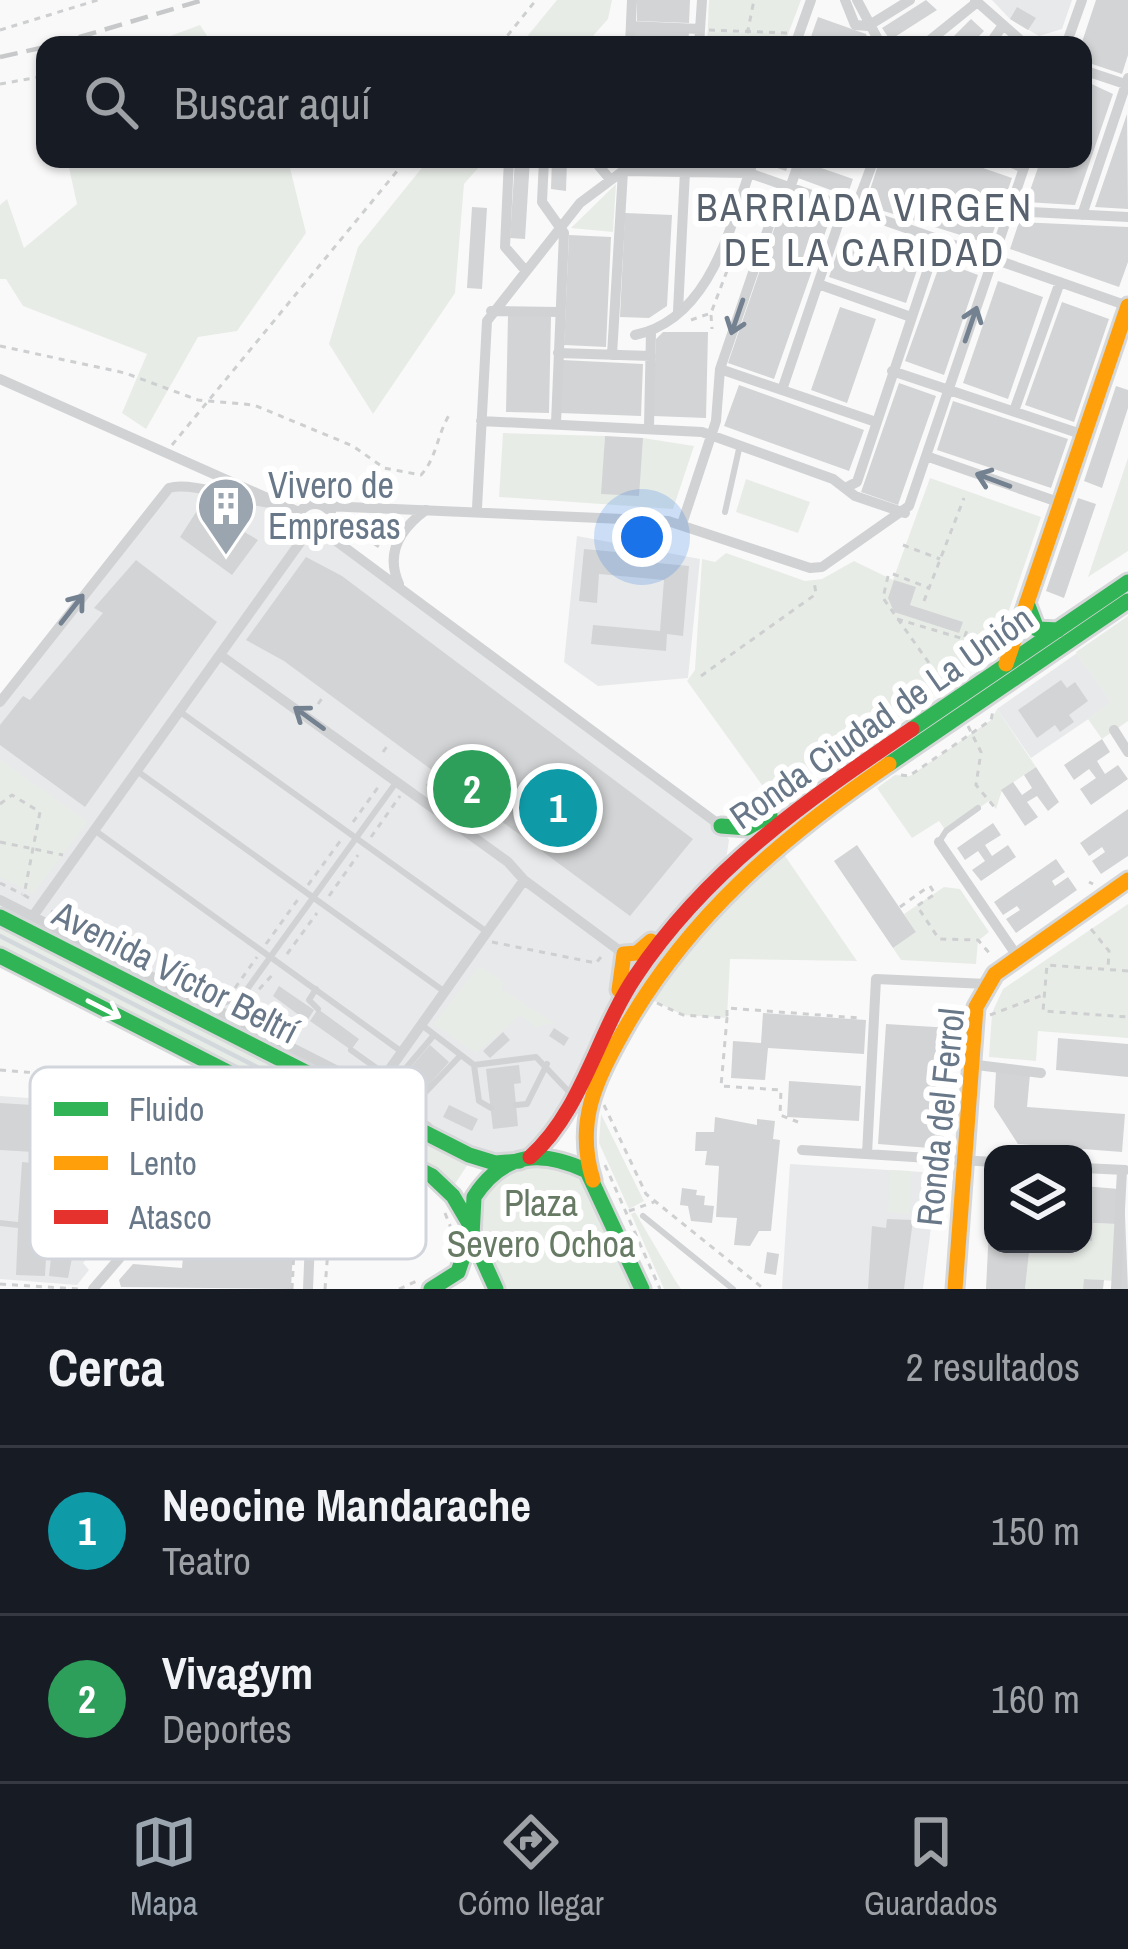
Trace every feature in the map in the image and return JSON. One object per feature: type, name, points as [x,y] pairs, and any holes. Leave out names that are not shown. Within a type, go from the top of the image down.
[{"type":"main road","points":[[1006,664],[1128,306]]},
{"type":"main road","name":"Ronda Ciudad de La Unión","points":[[525,1159],[553,1137],[645,962],[689,903],[725,866],[819,792],[1128,582]]},
{"type":"main road","name":"Ronda Ciudad de La Unión","points":[[593,1180],[579,1139],[583,1114],[647,988],[706,908],[789,832],[1128,601]]},
{"type":"main road","points":[[1027,603],[1037,629],[1058,630]]},
{"type":"main road","points":[[721,826],[747,828],[819,792]]},
{"type":"main road","points":[[721,826],[731,844],[725,866]]},
{"type":"main road","name":"Ronda del Ferrol","points":[[955,1289],[976,1007],[987,984],[1017,956],[1128,880]]},
{"type":"main road","points":[[605,1031],[626,970],[624,954],[640,950],[689,903]]},
{"type":"main road","name":"Avenida Víctor Beltrí","points":[[0,916],[296,1067]]},
{"type":"main road","name":"Avenida Víctor Beltrí","points":[[0,956],[218,1067]]},
{"type":"main road","name":"Avenida Víctor Beltrí","points":[[426,1133],[495,1163],[525,1159]]},
{"type":"main road","points":[[433,1281],[458,1272],[481,1186],[525,1159],[566,1157],[593,1180],[642,1289]]},
{"type":"main road","name":"Avenida Víctor Beltrí","points":[[426,1173],[453,1196],[464,1238]]},
{"type":"main road","points":[[464,1238],[496,1289]]},
{"type":"street","points":[[630,36],[632,0]]},
{"type":"street","points":[[700,36],[702,0]]},
{"type":"street","points":[[794,36],[811,0]]},
{"type":"street","points":[[845,0],[855,25],[868,26],[910,0]]},
{"type":"street","points":[[857,0],[875,36]]},
{"type":"street","points":[[1069,36],[1082,0]]},
{"type":"street","points":[[935,36],[976,1],[1013,36]]},
{"type":"street","points":[[631,26],[700,29]]},
{"type":"street","points":[[995,36],[1001,28]]},
{"type":"street","points":[[1082,215],[1127,82],[1092,72]]},
{"type":"street","points":[[509,168],[505,247],[525,270]]},
{"type":"street","points":[[544,168],[542,202],[561,226],[556,423]]},
{"type":"street","points":[[601,168],[609,178]]},
{"type":"street","points":[[478,508],[491,311],[561,226],[609,178],[623,171],[674,168]]},
{"type":"street","points":[[678,311],[691,168]]},
{"type":"street","points":[[700,168],[748,173],[1128,306]]},
{"type":"street","points":[[635,335],[651,332],[704,292],[750,168]]},
{"type":"street","points":[[682,524],[712,436],[720,370],[796,168]]},
{"type":"street","points":[[782,390],[818,284],[870,168]]},
{"type":"street","points":[[299,512],[313,503],[361,511],[478,508],[682,524],[811,572],[904,513],[1025,168]]},
{"type":"street","points":[[612,355],[623,171]]},
{"type":"street","points":[[1009,211],[1128,217]]},
{"type":"street","points":[[852,491],[938,239]]},
{"type":"street","points":[[1014,411],[1060,282]]},
{"type":"street","points":[[818,284],[911,317]]},
{"type":"street","points":[[491,311],[559,312]]},
{"type":"street","points":[[649,426],[651,332]]},
{"type":"street","points":[[558,353],[651,356]]},
{"type":"street","points":[[720,370],[873,421]]},
{"type":"street","points":[[892,371],[1084,435]]},
{"type":"street","points":[[0,379],[162,456],[299,512]]},
{"type":"street","points":[[481,421],[649,426],[712,436],[904,513]]},
{"type":"street","points":[[926,457],[1061,503]]},
{"type":"street","points":[[0,702],[169,488],[196,485],[225,498],[280,504]]},
{"type":"street","points":[[325,506],[331,530],[401,587],[721,826]]},
{"type":"street","points":[[401,587],[393,571],[395,546],[409,523],[426,510]]},
{"type":"street","points":[[32,916],[304,537],[331,530],[361,511]]},
{"type":"street","points":[[299,512],[304,537]]},
{"type":"street","points":[[220,655],[522,872],[524,880],[624,954]]},
{"type":"street","points":[[1114,730],[1128,752]]},
{"type":"street","points":[[939,842],[1017,956]]},
{"type":"street","points":[[392,1067],[489,937],[524,880]]},
{"type":"street","points":[[0,899],[331,1067]]},
{"type":"street","points":[[867,1154],[876,979],[987,984]]},
{"type":"street","points":[[969,1064],[1041,1073]]},
{"type":"street","points":[[426,1126],[465,1153]]},
{"type":"street","points":[[802,1150],[984,1161]]},
{"type":"street","points":[[1092,1168],[1125,1170],[1116,1289]]},
{"type":"street","points":[[93,1289],[119,1259]]},
{"type":"street","points":[[308,1289],[310,1259]]},
{"type":"lane","points":[[725,512],[739,449]]},
{"type":"lane","points":[[179,711],[489,937]]},
{"type":"lane","points":[[136,771],[445,992]]},
{"type":"lane","points":[[212,1006],[243,995],[397,781]]},
{"type":"lane","points":[[939,842],[946,831],[978,808]]},
{"type":"lane","points":[[94,830],[402,1052]]},
{"type":"lane","points":[[316,989],[308,1000],[318,1009]]},
{"type":"lane","points":[[243,995],[250,1025]]},
{"type":"lane","points":[[421,1025],[474,1065],[479,1102],[490,1108]]},
{"type":"lane","points":[[407,1067],[434,1035]]},
{"type":"lane","points":[[351,1050],[375,1067]]},
{"type":"lane","points":[[426,1088],[461,1055]]},
{"type":"lane","points":[[474,1065],[536,1057],[573,1097]]},
{"type":"lane","points":[[516,1105],[527,1104],[547,1064]]},
{"type":"lane","points":[[644,1216],[733,1289]]},
{"type":"path","points":[[0,30],[98,0]]},
{"type":"path","points":[[507,36],[536,0]]},
{"type":"path","points":[[747,36],[754,0]]},
{"type":"path","points":[[700,29],[776,36]]},
{"type":"path","points":[[0,84],[36,78]]},
{"type":"path","points":[[162,456],[400,168]]},
{"type":"path","points":[[711,313],[712,329]]},
{"type":"path","points":[[0,346],[125,374],[208,402],[254,405],[353,446],[384,468],[421,476],[431,464],[436,433],[451,412]]},
{"type":"path","points":[[924,601],[964,498]]},
{"type":"path","points":[[354,530],[388,554]]},
{"type":"path","points":[[903,545],[940,559]]},
{"type":"path","points":[[701,676],[816,594],[811,572]]},
{"type":"path","points":[[929,588],[890,575],[883,598],[929,663]]},
{"type":"path","points":[[896,618],[964,639],[968,627]]},
{"type":"path","points":[[318,704],[323,697]]},
{"type":"path","points":[[896,775],[909,776],[992,720],[993,708]]},
{"type":"path","points":[[965,723],[981,752],[976,785],[997,809]]},
{"type":"path","points":[[383,752],[388,746]]},
{"type":"path","points":[[427,786],[433,778]]},
{"type":"path","points":[[0,804],[12,795],[40,812],[24,895]]},
{"type":"path","points":[[254,1000],[404,796]]},
{"type":"path","points":[[472,819],[478,812]]},
{"type":"path","points":[[0,842],[64,855]]},
{"type":"path","points":[[0,883],[32,900]]},
{"type":"path","points":[[899,907],[930,886],[935,894],[916,906],[939,940],[978,940],[991,955]]},
{"type":"path","points":[[1091,929],[1109,951],[1108,970]]},
{"type":"path","points":[[489,937],[596,963],[601,957]]},
{"type":"path","points":[[1128,971],[1047,965],[1043,1011],[1128,1017]]},
{"type":"path","points":[[649,1009],[658,994]]},
{"type":"path","points":[[988,1016],[1045,994]]},
{"type":"path","points":[[652,1000],[683,1015],[727,1018]]},
{"type":"path","points":[[798,1122],[780,1115],[781,1090],[722,1086],[727,1009],[875,1019]]},
{"type":"path","points":[[0,1070],[30,1072]]},
{"type":"path","points":[[597,1112],[601,1099],[646,1194],[764,1289]]},
{"type":"path","points":[[601,1156],[660,1289]]},
{"type":"path","points":[[441,1201],[464,1238]]},
{"type":"path","points":[[292,1289],[293,1259]]},
{"type":"path","points":[[326,1289],[328,1259]]},
{"type":"path","points":[[399,1289],[433,1281]]},
{"type":"path","points":[[0,1284],[80,1289]]},
{"type":"shaded area","points":[[992,0],[1072,0],[1062,29],[1039,36],[1010,19]]},
{"type":"shaded area","points":[[183,484],[298,512],[304,537],[328,535],[721,826],[729,840],[725,866],[626,963],[605,1031],[538,1152],[483,1161],[426,1124],[426,1067],[330,1067],[0,900],[0,702],[156,501]]},
{"type":"shaded area","points":[[577,536],[700,559],[688,678],[598,686],[564,662]]},
{"type":"shaded area","points":[[1077,653],[1112,703],[1031,758],[997,709]]},
{"type":"shaded area","points":[[0,1096],[30,1098],[30,1259],[86,1259],[83,1263],[89,1270],[77,1285],[0,1279]]},
{"type":"shaded area","points":[[790,1164],[938,1173],[923,1289],[782,1289]]},
{"type":"green space","points":[[557,0],[612,0],[608,19],[593,36],[527,36]]},
{"type":"green space","points":[[709,0],[801,0],[787,36],[707,36]]},
{"type":"green space","points":[[200,25],[207,36],[170,36]]},
{"type":"green space","points":[[69,168],[290,168],[306,233],[237,331],[198,337],[146,429],[122,413],[147,354],[23,306],[6,279],[0,279],[0,205],[7,199],[24,248],[77,204]]},
{"type":"green space","points":[[422,168],[478,168],[464,184],[455,293],[373,414],[329,344],[358,247]]},
{"type":"green space","points":[[616,184],[613,232],[571,228]]},
{"type":"green space","points":[[503,433],[605,436],[602,494],[643,438],[694,446],[673,509],[499,497]]},
{"type":"green space","points":[[1128,458],[1128,551],[1088,577]]},
{"type":"green space","points":[[930,478],[1041,517],[995,651],[814,775],[762,785],[687,681],[695,670],[702,559],[715,562],[726,553],[805,581],[822,579],[854,561],[893,580]]},
{"type":"green space","points":[[746,479],[810,502],[798,533],[736,512]]},
{"type":"green space","points":[[1128,616],[1128,721],[1102,739],[1088,719],[1111,702],[1076,652]]},
{"type":"green space","points":[[997,709],[1036,767],[1002,790],[996,809],[989,801],[946,831],[939,821],[912,838],[877,788],[895,775],[910,776],[991,720]]},
{"type":"green space","points":[[0,760],[87,822],[33,893],[0,877]]},
{"type":"green space","points":[[783,853],[857,961],[730,959],[727,1018],[683,1015],[654,1001],[715,916]]},
{"type":"green space","points":[[944,887],[960,889],[989,932],[978,941],[976,964],[901,960],[893,948],[916,932],[904,914]]},
{"type":"green space","points":[[1128,904],[1128,1038],[1038,1031],[1036,1061],[989,1057],[992,1013],[1003,989]]},
{"type":"green space","points":[[0,917],[296,1067],[219,1067],[0,956]]},
{"type":"green space","points":[[479,967],[504,983],[501,989],[554,1023],[536,1027],[520,1015],[476,1053],[434,1024]]},
{"type":"green space","points":[[601,1114],[644,1201],[629,1209],[599,1143]]},
{"type":"green space","points":[[426,1142],[468,1164],[455,1184],[426,1168]]},
{"type":"green space","name":"Plaza Severo Ochoa","points":[[530,1157],[574,1161],[642,1289],[496,1289],[471,1234],[475,1195]]},
{"type":"green space","points":[[890,1170],[911,1171],[909,1214],[888,1212]]},
{"type":"green space","points":[[635,1212],[681,1289],[664,1289],[631,1214]]},
{"type":"green space","points":[[1093,1223],[1117,1224],[1113,1281],[1085,1279],[1083,1289],[1025,1289],[1029,1253],[1092,1253]]},
{"type":"building","points":[[637,0],[690,0],[689,23],[637,21]]},
{"type":"building","points":[[926,0],[937,10],[896,36],[887,36],[882,28]]},
{"type":"building","points":[[1096,0],[1128,0],[1128,55],[1122,74],[1092,64],[1092,36],[1084,36]]},
{"type":"building","points":[[1017,7],[1036,18],[1028,30],[1010,19]]},
{"type":"building","points":[[818,17],[867,36],[811,36]]},
{"type":"building","points":[[971,19],[984,31],[979,36],[954,36]]},
{"type":"building","points":[[635,30],[689,32],[689,36],[635,36]]},
{"type":"building","points":[[1092,84],[1113,94],[1092,155]]},
{"type":"building","points":[[1127,114],[1128,209],[1095,207]]},
{"type":"building","points":[[514,168],[529,168],[525,239],[510,238]]},
{"type":"building","points":[[552,168],[567,168],[566,191],[551,189]]},
{"type":"building","points":[[802,168],[821,168],[853,179],[847,196],[798,178]]},
{"type":"building","points":[[877,168],[983,168],[1012,178],[989,244],[871,207],[867,199]]},
{"type":"building","points":[[1038,168],[1088,168],[1075,205],[1026,202]]},
{"type":"building","points":[[783,203],[830,219],[774,379],[728,363]]},
{"type":"building","points":[[472,207],[487,208],[482,289],[467,288]]},
{"type":"building","points":[[625,213],[672,215],[667,306],[649,318],[620,317]]},
{"type":"building","points":[[1019,222],[1128,227],[1128,262],[1119,287],[1010,249]]},
{"type":"building","points":[[569,235],[611,237],[606,347],[564,345]]},
{"type":"building","points":[[842,238],[919,264],[906,303],[829,277]]},
{"type":"building","points":[[941,261],[978,275],[944,375],[905,361]]},
{"type":"building","points":[[998,281],[1043,297],[1008,399],[963,383]]},
{"type":"building","points":[[1062,302],[1109,319],[1074,422],[1025,405]]},
{"type":"building","points":[[840,307],[876,319],[847,403],[811,390]]},
{"type":"building","points":[[508,315],[551,316],[549,413],[506,412]]},
{"type":"building","points":[[663,332],[708,332],[706,418],[653,416],[656,339]]},
{"type":"building","points":[[562,360],[643,364],[641,416],[560,413]]},
{"type":"building","points":[[899,383],[936,396],[898,505],[861,492]]},
{"type":"building","points":[[739,385],[864,430],[849,471],[724,426]]},
{"type":"building","points":[[1116,386],[1128,390],[1128,408],[1102,488],[1084,481]]},
{"type":"building","points":[[953,401],[1068,439],[1051,488],[937,450]]},
{"type":"building","points":[[605,436],[643,438],[639,496],[601,494]]},
{"type":"building","points":[[1078,498],[1096,504],[1064,598],[1046,591]]},
{"type":"building","name":"Vivero de Empresas","points":[[200,506],[258,540],[232,575],[180,537]]},
{"type":"building","points":[[584,549],[659,556],[658,563],[689,566],[683,636],[667,634],[666,651],[591,644],[593,625],[660,631],[664,580],[599,574],[597,603],[579,601]]},
{"type":"building","points":[[306,557],[342,576],[693,839],[630,916],[284,661],[246,640]]},
{"type":"building","points":[[136,560],[217,622],[85,807],[0,745],[0,725],[23,696],[30,700],[103,613],[94,608]]},
{"type":"building","points":[[894,580],[916,587],[910,605],[963,622],[959,633],[894,612],[888,598]]},
{"type":"building","points":[[1061,680],[1067,688],[1075,682],[1088,701],[1069,715],[1074,722],[1060,732],[1055,725],[1037,738],[1018,710]]},
{"type":"building","points":[[1102,739],[1110,752],[1097,761],[1105,774],[1118,765],[1128,779],[1091,805],[1080,789],[1096,778],[1089,769],[1074,780],[1064,765]]},
{"type":"building","points":[[1036,767],[1059,802],[1048,811],[1037,796],[1027,802],[1038,817],[1025,826],[1001,790],[1013,782],[1022,795],[1032,788],[1024,775]]},
{"type":"building","points":[[1128,809],[1128,856],[1101,874],[1092,861],[1105,852],[1102,847],[1089,856],[1080,843]]},
{"type":"building","points":[[993,823],[1001,835],[985,845],[992,856],[1008,845],[1016,857],[981,881],[972,870],[985,861],[978,851],[965,860],[957,848]]},
{"type":"building","points":[[857,845],[916,932],[893,948],[834,861]]},
{"type":"building","points":[[1056,859],[1065,872],[1052,881],[1055,886],[1068,877],[1077,890],[1016,933],[1006,919],[1020,910],[1017,906],[1003,915],[994,902]]},
{"type":"building","points":[[279,986],[314,1010],[307,1021],[273,996]]},
{"type":"building","points":[[318,1009],[359,1039],[351,1050],[310,1021]]},
{"type":"building","points":[[763,1013],[866,1020],[864,1054],[768,1048],[765,1080],[731,1078],[733,1041],[761,1043]]},
{"type":"building","points":[[886,1024],[951,1028],[949,1053],[938,1052],[933,1124],[945,1124],[943,1149],[878,1144]]},
{"type":"building","points":[[554,1028],[569,1038],[564,1046],[549,1036]]},
{"type":"building","points":[[503,1032],[510,1040],[490,1058],[483,1051]]},
{"type":"building","points":[[1058,1038],[1128,1044],[1128,1077],[1056,1070]]},
{"type":"building","points":[[430,1045],[449,1062],[426,1088],[426,1067],[411,1067]]},
{"type":"building","points":[[519,1065],[521,1083],[514,1084],[518,1126],[493,1129],[486,1069]]},
{"type":"building","points":[[996,1072],[1030,1074],[1027,1107],[1125,1114],[1122,1152],[1092,1150],[1092,1145],[1018,1144],[994,1107]]},
{"type":"building","points":[[789,1081],[861,1086],[859,1121],[787,1117]]},
{"type":"building","points":[[0,1103],[30,1105],[30,1152],[0,1150]]},
{"type":"building","points":[[449,1105],[478,1119],[472,1131],[443,1117]]},
{"type":"building","points":[[715,1117],[757,1125],[757,1119],[775,1121],[773,1139],[780,1140],[771,1231],[759,1231],[750,1246],[734,1245],[737,1218],[716,1217],[719,1166],[705,1165],[707,1151],[695,1151],[696,1132],[714,1132]]},
{"type":"building","points":[[22,1162],[30,1163],[30,1259],[46,1259],[45,1276],[16,1275],[18,1228],[0,1226],[0,1220],[18,1222]]},
{"type":"building","points":[[1092,1187],[1119,1189],[1117,1224],[1093,1223],[1092,1241]]},
{"type":"building","points":[[682,1188],[697,1190],[696,1195],[705,1196],[704,1205],[714,1206],[712,1223],[691,1221],[688,1206],[680,1205]]},
{"type":"building","points":[[1124,1191],[1128,1289],[1118,1289]]},
{"type":"building","points":[[887,1219],[913,1220],[904,1289],[868,1289],[872,1226],[886,1228]]},
{"type":"building","points":[[767,1252],[779,1254],[776,1275],[764,1273]]},
{"type":"building","points":[[988,1253],[1029,1253],[1025,1289],[986,1289]]},
{"type":"building","points":[[51,1259],[72,1259],[68,1278],[49,1276]]},
{"type":"building","points":[[183,1259],[292,1259],[291,1289],[121,1287],[119,1280],[133,1264],[182,1268]]},
{"type":"building","points":[[1084,1279],[1104,1280],[1103,1289],[1083,1289]]},
{"type":"waterway","points":[[0,936],[257,1067]]},
{"type":"railway","points":[[83,36],[203,0]]},
{"type":"railway","points":[[0,57],[36,49]]},
{"type":"traffic: fast","points":[[912,729],[1128,582]]},
{"type":"traffic: fast","points":[[889,764],[1128,601]]},
{"type":"traffic: fast","points":[[1027,603],[1037,629],[1058,630]]},
{"type":"traffic: fast","points":[[721,826],[747,828],[770,815]]},
{"type":"traffic: fast","points":[[0,917],[296,1067]]},
{"type":"traffic: fast","points":[[0,956],[218,1067]]},
{"type":"traffic: fast","points":[[426,1133],[495,1163],[520,1161]]},
{"type":"traffic: fast","points":[[496,1289],[472,1236],[474,1197],[511,1163],[539,1158],[587,1171],[642,1289]]},
{"type":"traffic: fast","points":[[426,1173],[453,1196],[470,1225]]},
{"type":"traffic: fast","points":[[431,1289],[458,1272],[471,1234]]},
{"type":"traffic: slow","points":[[1006,664],[1128,306]]},
{"type":"traffic: slow","points":[[593,1180],[586,1140],[596,1086],[649,991],[707,916],[740,883],[811,821],[889,764]]},
{"type":"traffic: slow","points":[[955,1289],[976,1007],[995,974],[1128,880]]},
{"type":"traffic: slow","points":[[619,990],[624,954],[637,953],[651,941]]},
{"type":"traffic: jam","points":[[530,1157],[576,1095],[635,977],[694,903],[797,811],[912,729]]},
{"type":"place","name":"Vivero de Empresas","points":[[226,557]]},
{"type":"place","name":"Vivagym","points":[[472,789]]},
{"type":"place","name":"Neocine Mandarache","points":[[558,808]]},
{"type":"district","name":"BARRIADA VIRGEN DE LA CARIDAD","points":[[865,230]]}]
